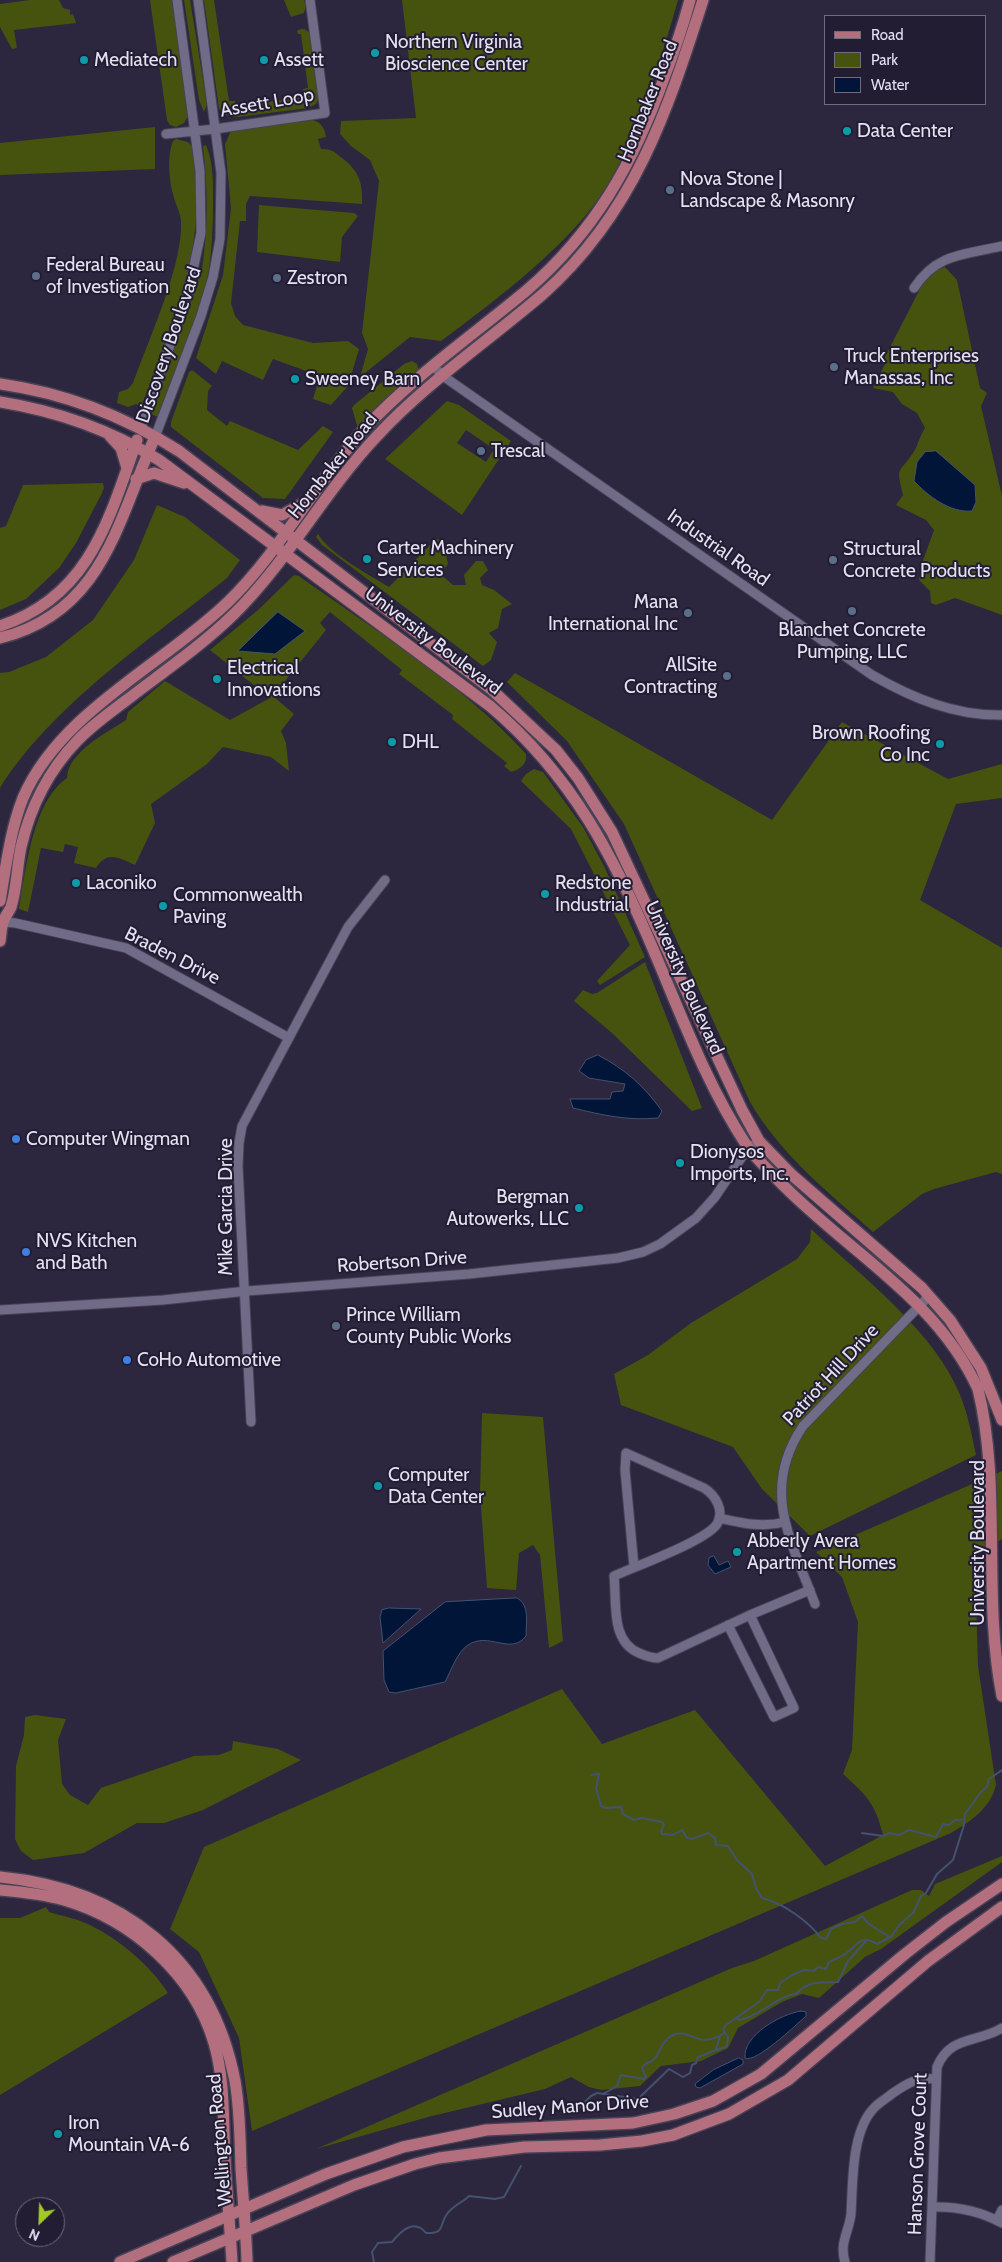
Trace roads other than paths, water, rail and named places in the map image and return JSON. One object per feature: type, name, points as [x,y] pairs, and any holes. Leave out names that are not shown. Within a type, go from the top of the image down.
[{"type":"main road","name":"Hornbaker Road","points":[[0,901],[14,829],[24,798],[57,746],[87,714],[213,616],[238,592],[276,546],[310,498],[367,426],[549,270],[572,246],[602,207],[622,176],[639,144],[676,45],[690,0]]},
{"type":"main road","name":"Hornbaker Road","points":[[0,941],[3,922],[11,908],[21,847],[31,814],[44,786],[65,755],[100,719],[195,647],[232,616],[287,554],[340,479],[377,435],[443,376],[543,293],[572,265],[608,222],[638,174],[656,135],[703,0]]},
{"type":"main road","name":"University Boulevard","points":[[0,384],[31,389],[74,400],[156,437],[286,532],[492,690],[548,742],[578,778],[599,809],[619,846],[722,1070],[759,1141],[792,1175],[929,1296],[950,1320],[981,1368],[1002,1420]]},
{"type":"main road","name":"University Boulevard","points":[[0,402],[48,412],[105,432],[148,453],[490,706],[527,740],[570,790],[606,847],[656,954],[694,1045],[721,1102],[748,1148],[796,1198],[899,1285],[919,1305],[952,1342],[977,1389],[994,1440],[1000,1492],[996,1648],[1002,1696]]},
{"type":"main road","name":"Discovery Boulevard","points":[[0,626],[31,614],[45,604],[68,585],[86,563],[100,538],[141,429]]},
{"type":"main road","points":[[105,432],[121,448],[127,468]]},
{"type":"main road","name":"Discovery Boulevard","points":[[0,638],[25,630],[52,615],[72,599],[100,566],[116,534],[136,479],[156,437]]},
{"type":"main road","points":[[136,479],[154,473],[193,485]]},
{"type":"main road","points":[[256,510],[284,515],[310,498]]},
{"type":"main road","points":[[45,604],[52,615]]},
{"type":"main road","name":"Hornbaker Road","points":[[0,910],[3,922]]},
{"type":"main road","name":"Wellington Road","points":[[0,1877],[34,1880],[64,1887],[112,1907],[149,1932],[184,1969],[216,2019],[230,2060],[238,2104],[247,2262]]},
{"type":"main road","name":"Sudley Manor Drive","points":[[120,2262],[364,2160],[421,2143],[469,2133],[520,2127],[633,2123],[674,2114],[713,2101],[761,2074],[905,1954],[946,1922],[1002,1884]]},
{"type":"main road","name":"Wellington Road","points":[[0,1890],[50,1896],[105,1917],[151,1948],[187,1987],[199,2006],[208,2026],[218,2064],[224,2113],[232,2262]]},
{"type":"main road","name":"Sudley Manor Drive","points":[[173,2262],[387,2172],[439,2158],[524,2147],[600,2145],[642,2141],[674,2135],[729,2114],[788,2080],[928,1961],[1002,1907]]},
{"type":"street","name":"Discovery Boulevard","points":[[141,429],[183,311],[198,253],[202,199],[195,131],[177,0]]},
{"type":"street","name":"Discovery Boulevard","points":[[156,437],[186,360],[214,277],[218,258],[222,193],[198,0]]},
{"type":"street","name":"Assett Loop","points":[[166,134],[215,129],[325,112],[310,0]]},
{"type":"street","points":[[914,288],[926,270],[938,262],[1002,246]]},
{"type":"street","name":"Industrial Road","points":[[434,367],[443,376],[872,675],[908,694],[939,706],[978,714],[1002,715]]},
{"type":"street","name":"Mike Garcia Drive","points":[[251,1422],[243,1291],[238,1143],[242,1126],[348,927],[385,880]]},
{"type":"street","name":"Braden Drive","points":[[3,922],[16,923],[126,948],[289,1038]]},
{"type":"street","name":"Robertson Drive","points":[[0,1310],[67,1307],[243,1291],[469,1274],[618,1258],[643,1252],[677,1234],[696,1218],[715,1197],[748,1148],[759,1141]]},
{"type":"street","name":"Patriot Hill Drive","points":[[815,1604],[785,1522],[780,1501],[780,1483],[792,1442],[803,1426],[929,1296]]},
{"type":"street","points":[[634,1567],[625,1470],[626,1453],[710,1492],[719,1509],[719,1518],[716,1526],[704,1536],[614,1576],[618,1628],[626,1644],[634,1651],[650,1658],[658,1658],[750,1615],[810,1590]]},
{"type":"street","points":[[719,1518],[757,1526],[768,1526],[785,1522]]},
{"type":"street","points":[[728,1625],[774,1717],[794,1708],[750,1615]]},
{"type":"street","name":"Hanson Grove Court","points":[[930,2262],[935,2079],[940,2059],[951,2048],[965,2040],[988,2035],[1002,2028]]},
{"type":"street","points":[[845,2262],[842,2250],[850,2216],[855,2148],[862,2130],[873,2108],[910,2081],[922,2078],[935,2079]]},
{"type":"street","points":[[932,2207],[946,2206],[981,2213],[999,2222],[1002,2210]]},
{"type":"water","points":[[936,451],[975,485],[976,502],[972,511],[956,509],[940,502],[914,481],[917,462],[925,452]]},
{"type":"water","points":[[278,612],[305,631],[275,654],[238,651]]},
{"type":"water","points":[[598,1055],[617,1066],[641,1086],[662,1111],[658,1118],[626,1118],[573,1108],[570,1099],[610,1099],[612,1092],[623,1091],[625,1084],[589,1078],[579,1071],[586,1060]]},
{"type":"water","points":[[714,1556],[719,1565],[728,1561],[731,1567],[715,1574],[708,1565],[709,1558]]},
{"type":"water","points":[[517,1598],[526,1609],[526,1636],[520,1642],[507,1644],[484,1640],[476,1641],[464,1648],[445,1682],[396,1693],[389,1692],[384,1680],[383,1651],[445,1602]]},
{"type":"water","points":[[389,1608],[421,1609],[383,1643],[380,1617],[382,1610]]},
{"type":"water","points":[[801,2011],[806,2012],[806,2016],[785,2035],[766,2050],[750,2058],[745,2058],[750,2041],[765,2027],[784,2016]]},
{"type":"water","points":[[739,2058],[743,2060],[743,2064],[700,2088],[696,2087],[695,2084],[713,2070]]},
{"type":"waterway","points":[[580,2107],[597,2093],[638,2099],[669,2069],[683,2077],[690,2073],[692,2065],[696,2063],[698,2057],[727,2046],[728,2037],[723,2030],[726,2025],[759,2002],[767,1990],[778,1990],[780,1983],[804,1970],[814,1971],[818,1967],[826,1969],[829,1962],[843,1955],[862,1940],[877,1944],[892,1936],[899,1925],[914,1912],[921,1896],[926,1893],[937,1874],[953,1860],[964,1825],[965,1814],[987,1787],[989,1779],[1002,1770]]},
{"type":"waterway","points":[[591,1775],[599,1774],[596,1788],[601,1806],[606,1808],[621,1807],[623,1814],[634,1820],[642,1818],[662,1822],[664,1825],[661,1831],[662,1834],[673,1835],[682,1830],[687,1838],[692,1839],[708,1833],[715,1838],[716,1845],[728,1846],[737,1860],[752,1874],[756,1888],[762,1898],[770,1900],[794,1914],[809,1925],[821,1938],[826,1939],[831,1929],[842,1924],[855,1922],[862,1916],[869,1924],[888,1936]]},
{"type":"waterway","points":[[862,1833],[883,1836],[889,1833],[899,1835],[909,1830],[936,1837],[943,1824],[949,1825],[955,1820],[962,1820]]},
{"type":"waterway","points":[[736,2018],[740,2020],[755,2015],[782,1998],[796,1994],[810,1984],[838,1982],[848,1961],[866,1941]]},
{"type":"waterway","points":[[603,2094],[617,2086],[621,2075],[644,2079],[646,2077],[643,2066],[654,2059],[669,2037],[679,2033],[708,2040],[724,2033]]},
{"type":"waterway","points":[[716,2049],[720,2036]]},
{"type":"waterway","points":[[374,2262],[372,2252],[378,2243],[392,2242],[399,2234],[412,2226],[426,2233],[437,2232],[449,2211],[469,2196],[495,2199],[504,2197],[521,2166]]},
{"type":"place","name":"Northern Virginia Bioscience Center","points":[[375,53]]},
{"type":"place","name":"Mediatech","points":[[84,60]]},
{"type":"place","name":"Assett","points":[[264,60]]},
{"type":"place","name":"Data Center","points":[[847,131]]},
{"type":"place","name":"Nova Stone | Landscape & Masonry","points":[[670,190]]},
{"type":"place","name":"Federal Bureau of Investigation","points":[[36,276]]},
{"type":"place","name":"Zestron","points":[[277,278]]},
{"type":"place","name":"Truck Enterprises Manassas, Inc","points":[[834,367]]},
{"type":"place","name":"Sweeney Barn","points":[[295,379]]},
{"type":"place","name":"Trescal","points":[[481,451]]},
{"type":"place","name":"Carter Machinery Services","points":[[367,559]]},
{"type":"place","name":"Structural Concrete Products","points":[[833,560]]},
{"type":"place","name":"Blanchet Concrete Pumping, LLC","points":[[852,611]]},
{"type":"place","name":"Mana International Inc","points":[[688,613]]},
{"type":"place","name":"AllSite Contracting","points":[[727,676]]},
{"type":"place","name":"Electrical Innovations","points":[[217,679]]},
{"type":"place","name":"DHL","points":[[392,742]]},
{"type":"place","name":"Brown Roofing Co Inc","points":[[940,744]]},
{"type":"place","name":"Laconiko","points":[[76,883]]},
{"type":"place","name":"Redstone Industrial","points":[[545,894]]},
{"type":"place","name":"Commonwealth Paving","points":[[163,906]]},
{"type":"place","name":"Computer Wingman","points":[[16,1139]]},
{"type":"place","name":"Dionysos Imports, Inc.","points":[[680,1163]]},
{"type":"place","name":"Bergman Autowerks, LLC","points":[[579,1208]]},
{"type":"place","name":"NVS Kitchen and Bath","points":[[26,1252]]},
{"type":"place","name":"Prince William County Public Works","points":[[336,1326]]},
{"type":"place","name":"CoHo Automotive","points":[[127,1360]]},
{"type":"place","name":"Computer Data Center","points":[[378,1486]]},
{"type":"place","name":"Abberly Avera Apartment Homes","points":[[737,1552]]},
{"type":"place","name":"Iron Mountain VA-6","points":[[58,2134]]}]
